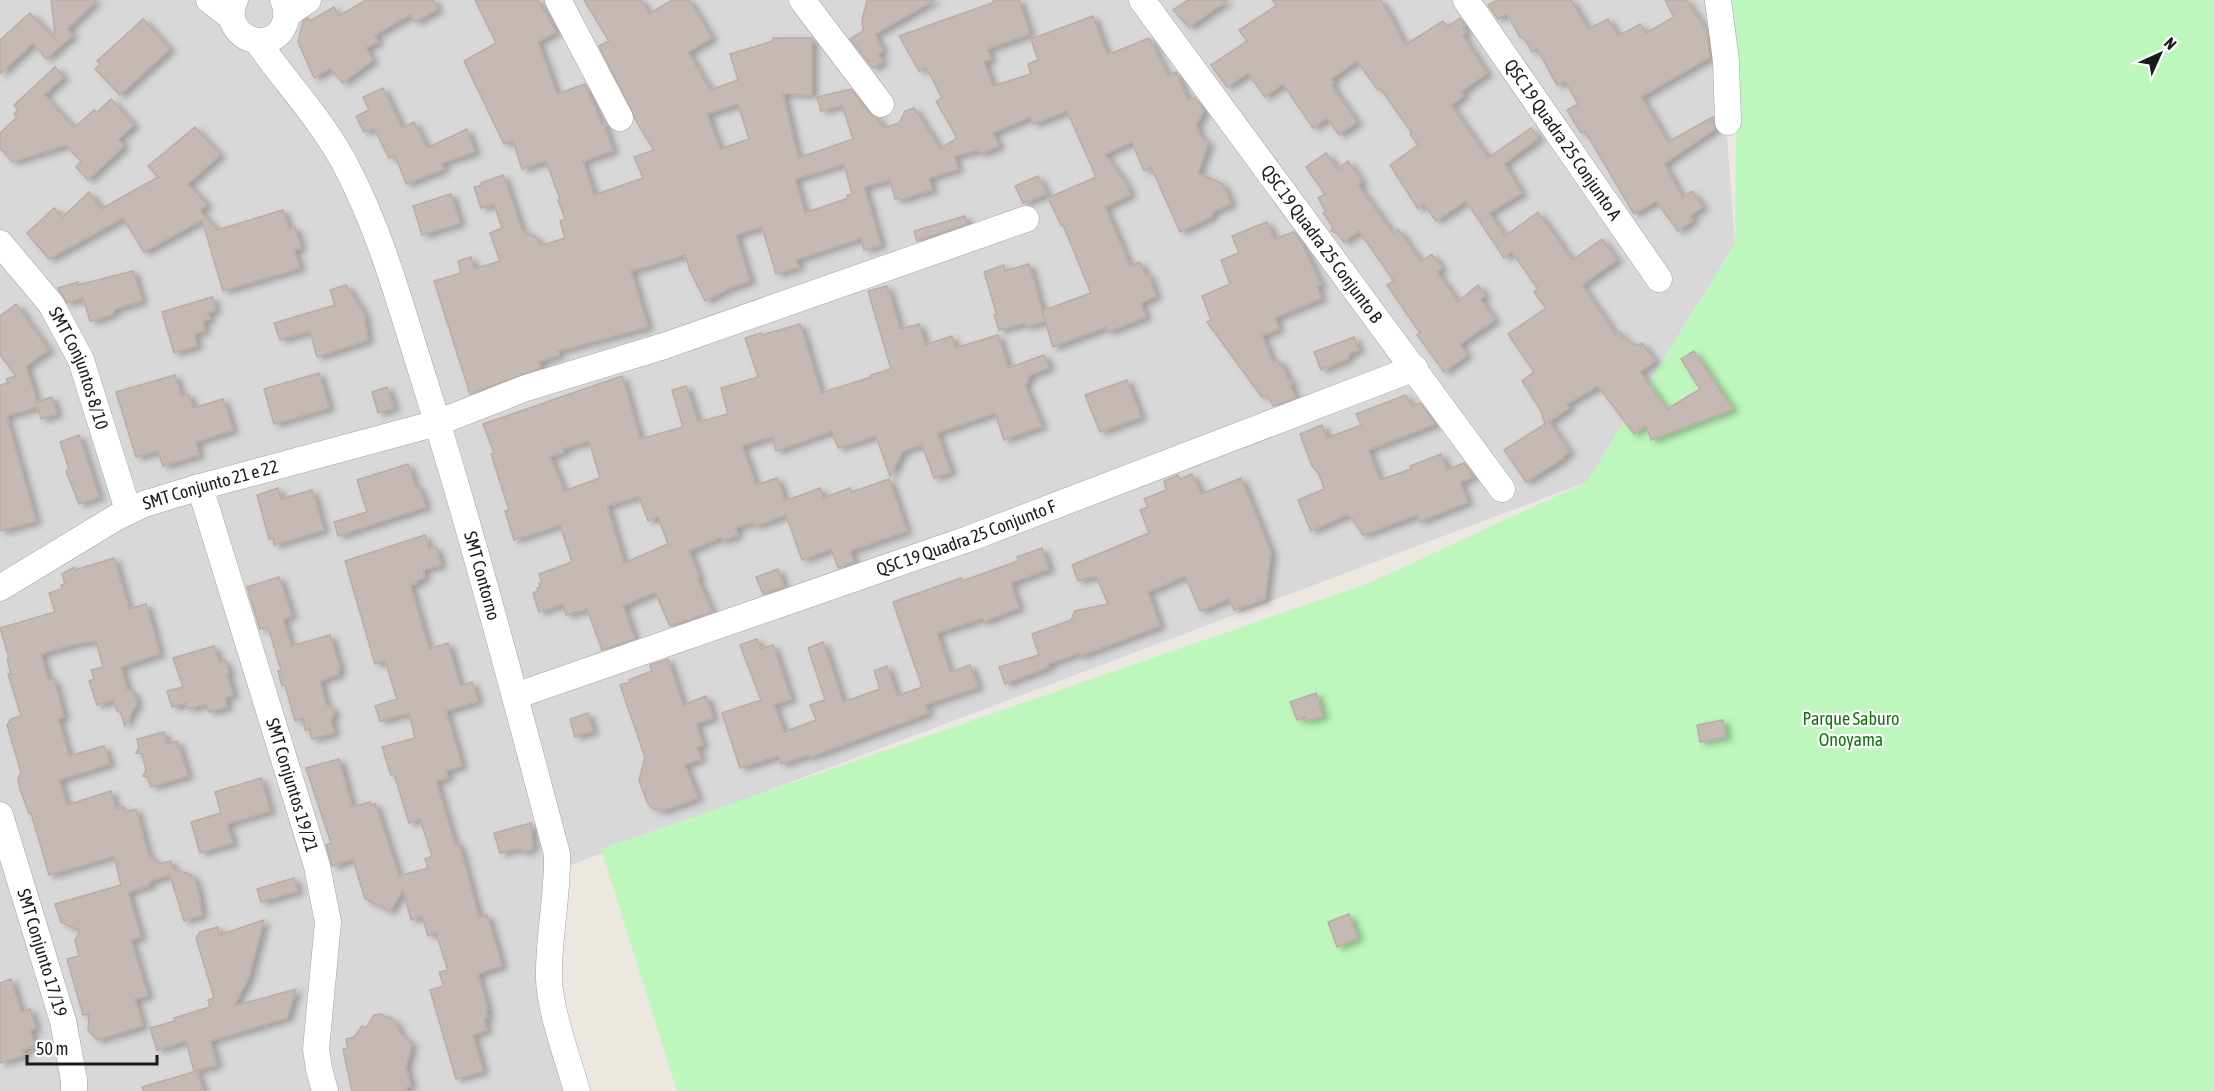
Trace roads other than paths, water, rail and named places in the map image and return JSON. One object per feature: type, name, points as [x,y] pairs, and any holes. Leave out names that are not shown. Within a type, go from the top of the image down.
[{"type":"street","points":[[209,0],[233,8],[238,32],[245,37],[276,23],[309,0]]},
{"type":"street","points":[[558,0],[620,118]]},
{"type":"street","points":[[802,0],[881,104]]},
{"type":"street","name":"QSC 19 Quadra 25 Conjunto B","points":[[1142,0],[1502,489]]},
{"type":"street","name":"QSC 19 Quadra 25 Conjunto A","points":[[1466,0],[1659,279]]},
{"type":"street","points":[[1718,0],[1726,61],[1728,122]]},
{"type":"street","name":"SMT Contorno","points":[[276,23],[292,87],[333,144],[359,194],[395,290],[437,423],[515,696],[557,854],[558,877],[549,978],[577,1091]]},
{"type":"street","name":"SMT Conjunto 21 e 22","points":[[0,588],[128,510],[200,486],[437,423],[526,388],[664,346],[1026,219]]},
{"type":"street","name":"SMT Conjuntos 8/10","points":[[0,243],[51,304],[81,360],[128,510]]},
{"type":"street","name":"QSC 19 Quadra 25 Conjunto F","points":[[515,696],[968,539],[1414,368]]},
{"type":"street","name":"SMT Conjuntos 19/21","points":[[200,486],[317,866],[324,896],[328,922],[316,1049],[325,1091]]},
{"type":"street","name":"SMT Conjunto 17/19","points":[[0,815],[63,1021],[74,1091]]},
{"type":"park label","name":"Parque Saburo Onoyama","points":[[1851,729]]}]
